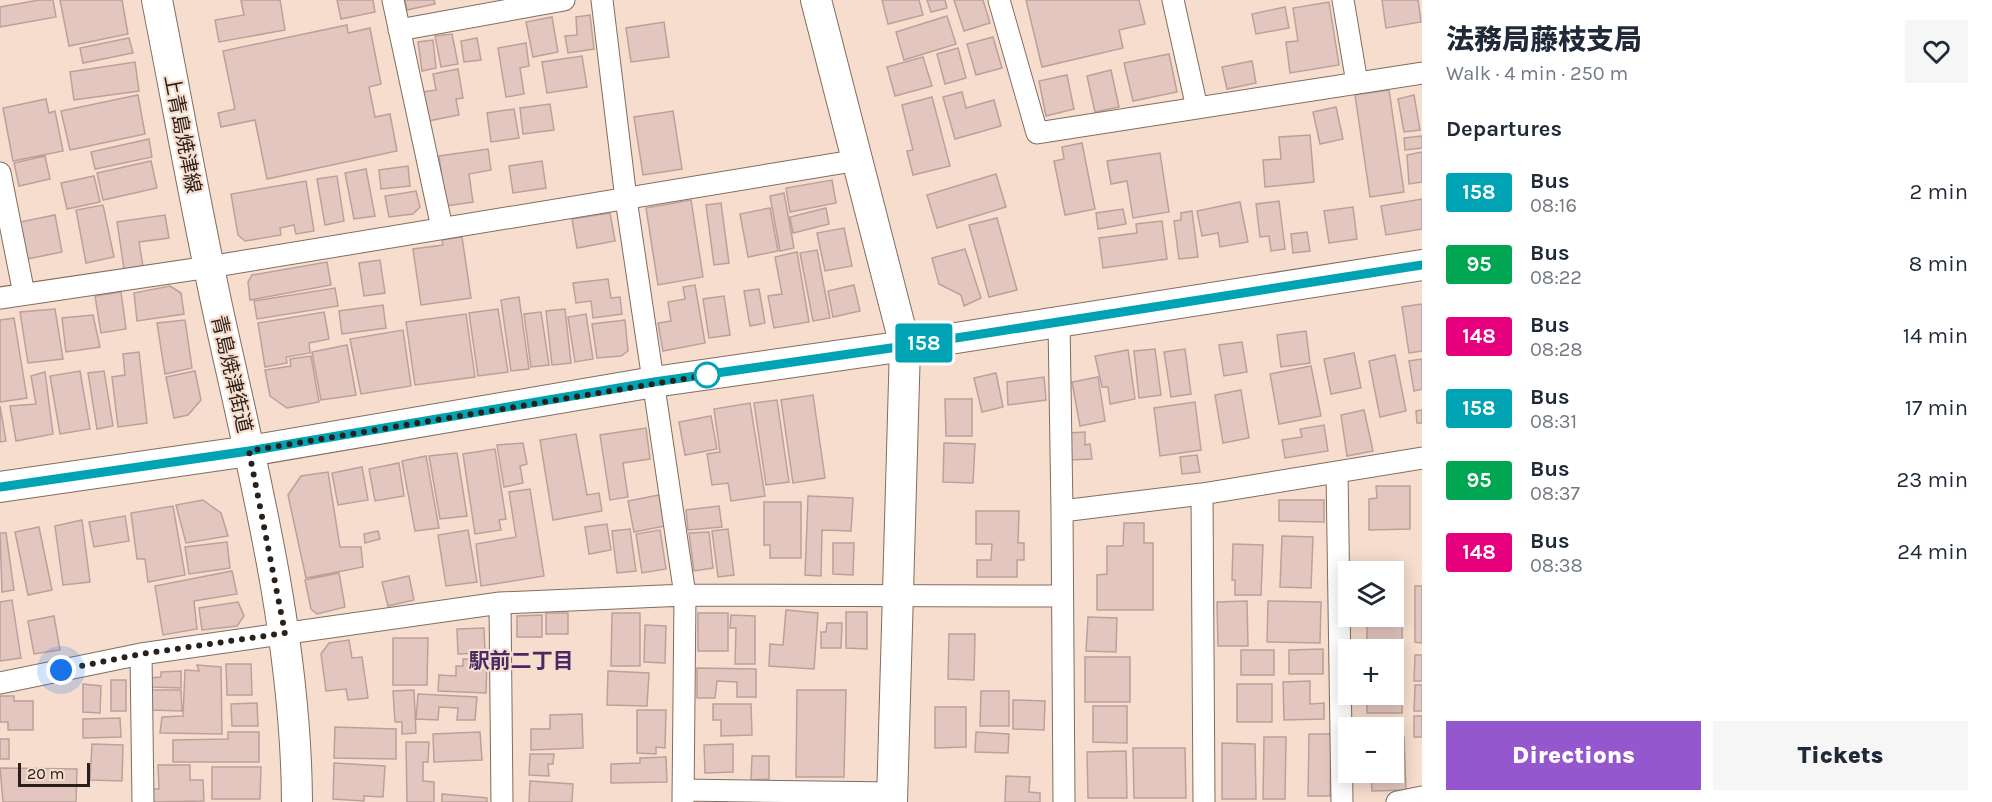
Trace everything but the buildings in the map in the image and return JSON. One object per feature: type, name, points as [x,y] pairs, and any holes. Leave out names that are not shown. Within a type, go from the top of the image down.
[{"type":"main road","name":"上青島焼津線","points":[[157,0],[208,267]]},
{"type":"main road","points":[[816,0],[905,346],[892,797]]},
{"type":"main road","points":[[0,487],[249,451],[654,382],[905,346],[1422,265]]},
{"type":"main road","name":"青島焼津街道","points":[[208,267],[249,451],[285,633],[297,752],[297,802]]},
{"type":"street","points":[[393,0],[442,228]]},
{"type":"street","points":[[399,30],[564,0]]},
{"type":"street","points":[[602,0],[626,199],[685,595],[683,796],[892,797]]},
{"type":"street","points":[[999,0],[1036,133],[1422,73]]},
{"type":"street","points":[[1173,0],[1197,108]]},
{"type":"street","points":[[1343,0],[1357,83]]},
{"type":"street","points":[[0,298],[208,267],[859,160]]},
{"type":"street","points":[[0,172],[24,294]]},
{"type":"street","points":[[1059,322],[1064,802]]},
{"type":"street","points":[[1062,511],[1202,494],[1422,458]]},
{"type":"street","points":[[1337,472],[1342,802]]},
{"type":"street","points":[[1202,494],[1204,802]]},
{"type":"street","points":[[0,683],[141,654],[500,603],[685,595],[1062,596]]},
{"type":"street","points":[[500,603],[502,802]]},
{"type":"street","points":[[141,654],[143,802]]},
{"type":"street","points":[[1397,802],[1422,797]]},
{"type":"bus line","name":"158","points":[[0,487],[249,451],[654,382],[905,346],[1422,265]]},
{"type":"district","name":"駅前二丁目","points":[[521,661]]},
{"type":"route","points":[[61,670],[141,654],[285,633],[249,451],[707,375]]}]
